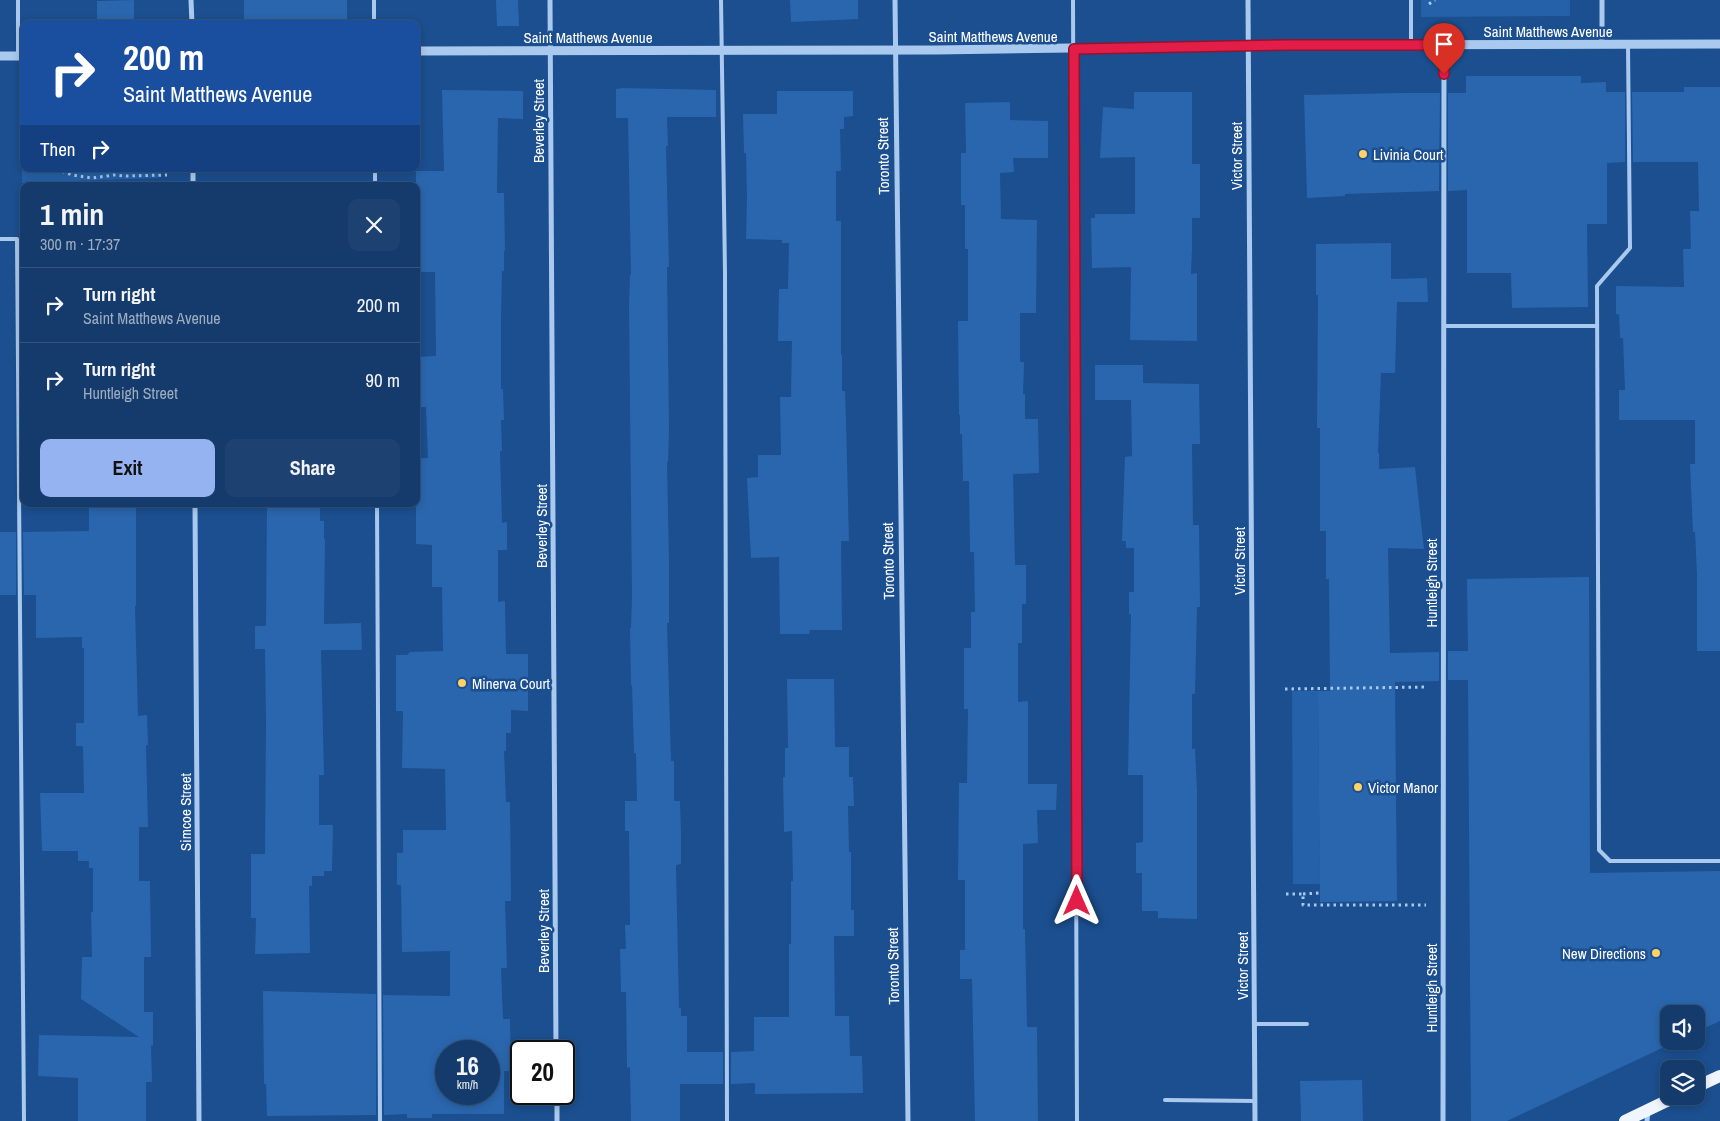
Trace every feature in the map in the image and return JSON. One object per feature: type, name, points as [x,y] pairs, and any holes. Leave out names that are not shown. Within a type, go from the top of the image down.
[{"type":"main road","points":[[1705,1083],[1720,1076]]},
{"type":"main road","points":[[1625,1121],[1647,1116],[1664,1105]]},
{"type":"street","points":[[192,0],[192,20]]},
{"type":"street","name":"Beverley Street","points":[[550,0],[556,1040]]},
{"type":"street","name":"Toronto Street","points":[[894,0],[908,1121]]},
{"type":"street","name":"Victor Street","points":[[1248,0],[1255,1121]]},
{"type":"street","points":[[1602,0],[1602,45]]},
{"type":"street","name":"Saint Matthews Avenue","points":[[420,51],[721,51],[1720,44]]},
{"type":"street","name":"Huntleigh Street","points":[[1443,1121],[1444,45]]},
{"type":"street","points":[[0,56],[20,56]]},
{"type":"street","name":"Simcoe Street","points":[[195,507],[200,1121]]},
{"type":"street","points":[[557,1105],[557,1121]]},
{"type":"lane","points":[[18,0],[20,37]]},
{"type":"lane","points":[[374,0],[374,20]]},
{"type":"lane","points":[[721,0],[726,272],[727,1121]]},
{"type":"lane","points":[[1073,0],[1077,1121]]},
{"type":"lane","points":[[1410,46],[1411,0]]},
{"type":"lane","points":[[1628,45],[1630,248],[1597,286],[1599,850],[1610,861],[1720,861]]},
{"type":"lane","points":[[0,239],[17,239],[24,1121]]},
{"type":"lane","points":[[1444,326],[1597,326]]},
{"type":"lane","points":[[377,507],[380,1121]]},
{"type":"lane","points":[[1254,1024],[1307,1024]]},
{"type":"lane","points":[[1165,1100],[1255,1102]]},
{"type":"path","points":[[64,172],[92,178],[117,175],[168,174]]},
{"type":"path","points":[[1286,689],[1444,687]]},
{"type":"path","points":[[1286,894],[1320,893]]},
{"type":"path","points":[[1303,894],[1303,905],[1443,904]]},
{"type":"shaded area","points":[[1421,0],[1570,0],[1570,16],[1421,17]]},
{"type":"shaded area","points":[[22,172],[158,172],[158,178],[22,182]]},
{"type":"shaded area","points":[[1292,691],[1318,691],[1320,884],[1293,884]]},
{"type":"building","points":[[134,0],[134,20],[97,20],[97,1]]},
{"type":"building","points":[[244,0],[347,0],[347,20],[244,20]]},
{"type":"building","points":[[496,0],[518,0],[519,26],[497,26]]},
{"type":"building","points":[[790,0],[858,0],[858,19],[791,22]]},
{"type":"building","points":[[1466,76],[1581,76],[1581,83],[1606,82],[1606,92],[1625,92],[1625,162],[1607,163],[1607,224],[1587,224],[1588,307],[1512,308],[1511,273],[1467,273],[1467,190],[1448,191],[1448,93],[1466,93]]},
{"type":"building","points":[[1684,87],[1720,87],[1720,651],[1697,651],[1697,575],[1690,464],[1695,464],[1695,420],[1619,420],[1619,390],[1625,390],[1623,338],[1620,338],[1619,314],[1616,314],[1616,286],[1684,287],[1683,249],[1691,249],[1690,211],[1699,211],[1698,162],[1633,162],[1632,92],[1684,92]]},
{"type":"building","points":[[616,89],[716,90],[716,117],[667,117],[669,623],[667,623],[671,761],[674,761],[674,801],[680,801],[681,864],[676,865],[679,1008],[681,1008],[681,1016],[687,1016],[687,1052],[723,1052],[723,1084],[680,1084],[680,1121],[631,1121],[630,1067],[627,1068],[626,992],[621,992],[620,949],[626,949],[625,925],[630,925],[629,831],[625,831],[625,801],[637,801],[630,628],[632,597],[629,307],[631,275],[628,118],[616,118]]},
{"type":"building","points":[[442,90],[523,91],[523,119],[498,118],[497,193],[504,193],[505,251],[504,271],[502,271],[501,389],[503,389],[504,420],[501,420],[502,451],[500,451],[502,523],[507,522],[507,550],[498,550],[498,602],[505,601],[506,654],[528,654],[528,711],[511,710],[511,733],[506,733],[506,751],[504,751],[506,802],[510,802],[511,901],[505,901],[507,968],[501,968],[503,1019],[510,1019],[510,1071],[504,1071],[504,1114],[432,1114],[432,1118],[407,1118],[407,1114],[384,1115],[383,995],[450,996],[450,951],[402,952],[401,885],[397,885],[397,853],[403,853],[403,830],[446,830],[445,769],[402,768],[403,711],[396,711],[396,655],[407,655],[410,652],[443,651],[442,587],[432,587],[432,545],[416,544],[416,507],[420,507],[420,458],[428,458],[426,407],[420,407],[420,357],[436,356],[435,272],[420,272],[420,182],[416,182],[416,172],[444,171]]},
{"type":"building","points":[[777,91],[853,91],[853,116],[844,117],[844,129],[840,129],[841,171],[836,171],[836,221],[841,221],[841,355],[842,391],[845,391],[849,541],[841,541],[842,630],[810,630],[809,634],[780,634],[779,557],[751,558],[747,478],[758,477],[758,455],[781,455],[780,397],[791,397],[792,341],[778,341],[779,289],[788,289],[789,243],[782,243],[782,240],[746,239],[746,153],[744,153],[743,114],[777,114]]},
{"type":"building","points":[[1134,92],[1192,92],[1192,164],[1200,164],[1200,218],[1192,218],[1191,274],[1197,273],[1197,341],[1130,340],[1131,267],[1092,268],[1091,218],[1095,218],[1095,214],[1135,214],[1135,157],[1100,158],[1103,107],[1134,109]]},
{"type":"building","name":"Livinia Court","points":[[1440,93],[1439,191],[1345,194],[1345,196],[1307,198],[1304,95]]},
{"type":"building","points":[[1010,102],[1010,120],[1048,121],[1048,158],[1013,158],[1014,172],[1000,173],[1001,219],[1037,220],[1036,313],[1020,313],[1020,362],[1024,362],[1023,394],[1025,394],[1025,419],[1038,419],[1039,473],[1013,474],[1015,565],[1026,565],[1026,604],[1022,604],[1022,643],[1018,643],[1018,702],[1028,701],[1028,784],[1057,784],[1056,810],[1037,810],[1038,843],[1023,844],[1023,929],[1025,929],[1027,1027],[1037,1027],[1038,1121],[975,1121],[972,979],[960,979],[960,950],[965,950],[965,880],[958,880],[959,783],[967,783],[968,709],[964,709],[964,648],[971,648],[971,612],[975,612],[974,552],[970,552],[969,481],[963,481],[962,434],[960,434],[959,415],[958,321],[968,321],[968,249],[965,249],[965,205],[961,205],[961,153],[966,153],[965,103]]},
{"type":"building","points":[[1391,243],[1391,279],[1427,278],[1428,302],[1397,302],[1395,373],[1381,373],[1379,469],[1415,467],[1424,549],[1388,548],[1390,653],[1439,652],[1439,681],[1395,682],[1397,901],[1320,902],[1318,691],[1330,691],[1329,579],[1326,579],[1326,531],[1320,531],[1320,428],[1317,428],[1318,295],[1316,295],[1316,244]]},
{"type":"building","points":[[1095,365],[1143,365],[1143,383],[1199,384],[1200,444],[1192,444],[1193,525],[1199,525],[1200,607],[1197,607],[1195,694],[1192,694],[1192,749],[1195,749],[1197,790],[1197,919],[1158,918],[1158,911],[1142,911],[1142,873],[1136,873],[1136,843],[1143,842],[1143,775],[1128,775],[1131,614],[1129,614],[1129,592],[1134,592],[1134,548],[1126,548],[1126,541],[1122,541],[1125,457],[1132,456],[1131,400],[1095,400]]},
{"type":"building","points":[[89,507],[136,507],[135,606],[138,716],[147,715],[148,745],[146,745],[148,827],[139,827],[139,881],[150,881],[151,957],[144,957],[144,1012],[153,1012],[153,1046],[151,1045],[152,1082],[146,1082],[146,1121],[78,1121],[78,1078],[38,1076],[39,1035],[139,1037],[81,999],[82,957],[92,957],[91,912],[93,912],[93,868],[89,868],[89,861],[78,861],[78,851],[42,851],[40,793],[84,793],[83,746],[76,746],[76,723],[84,723],[84,648],[82,648],[82,637],[36,638],[36,595],[24,595],[23,532],[89,531]]},
{"type":"building","points":[[267,507],[320,507],[320,521],[324,521],[325,539],[324,624],[361,623],[362,650],[321,650],[324,775],[319,775],[319,825],[333,825],[332,871],[324,871],[324,876],[312,876],[312,886],[309,886],[310,953],[255,954],[256,918],[251,918],[251,854],[265,854],[266,722],[265,649],[255,649],[255,626],[266,626]]},
{"type":"building","points":[[0,532],[16,532],[16,595],[0,595]]},
{"type":"building","points":[[1589,577],[1590,873],[1720,871],[1720,1021],[1705,1028],[1705,1005],[1660,1005],[1660,1049],[1507,1121],[1471,1121],[1468,680],[1448,680],[1448,651],[1468,651],[1467,579]]},
{"type":"building","points":[[787,679],[834,679],[835,747],[849,747],[849,777],[853,777],[854,806],[848,806],[849,852],[851,852],[851,910],[854,910],[854,936],[834,936],[835,1016],[849,1016],[850,1056],[862,1056],[863,1093],[755,1094],[755,1083],[731,1084],[731,1052],[754,1051],[754,1017],[789,1017],[789,944],[791,944],[791,881],[793,881],[792,831],[784,832],[783,777],[785,777],[785,748],[788,748]]},
{"type":"building","points":[[263,991],[376,994],[376,1115],[267,1116],[266,1084],[264,1084]]},
{"type":"building","points":[[1362,1080],[1363,1121],[1301,1121],[1300,1081]]},
{"type":"place","name":"Livinia Court","points":[[1363,154]]},
{"type":"place","name":"Minerva Court","points":[[462,683]]},
{"type":"place","name":"Victor Manor","points":[[1358,787]]},
{"type":"place","name":"New Directions","points":[[1656,953]]},
{"type":"route","points":[[1077,901],[1074,49],[1285,45],[1444,45],[1444,74]]}]
